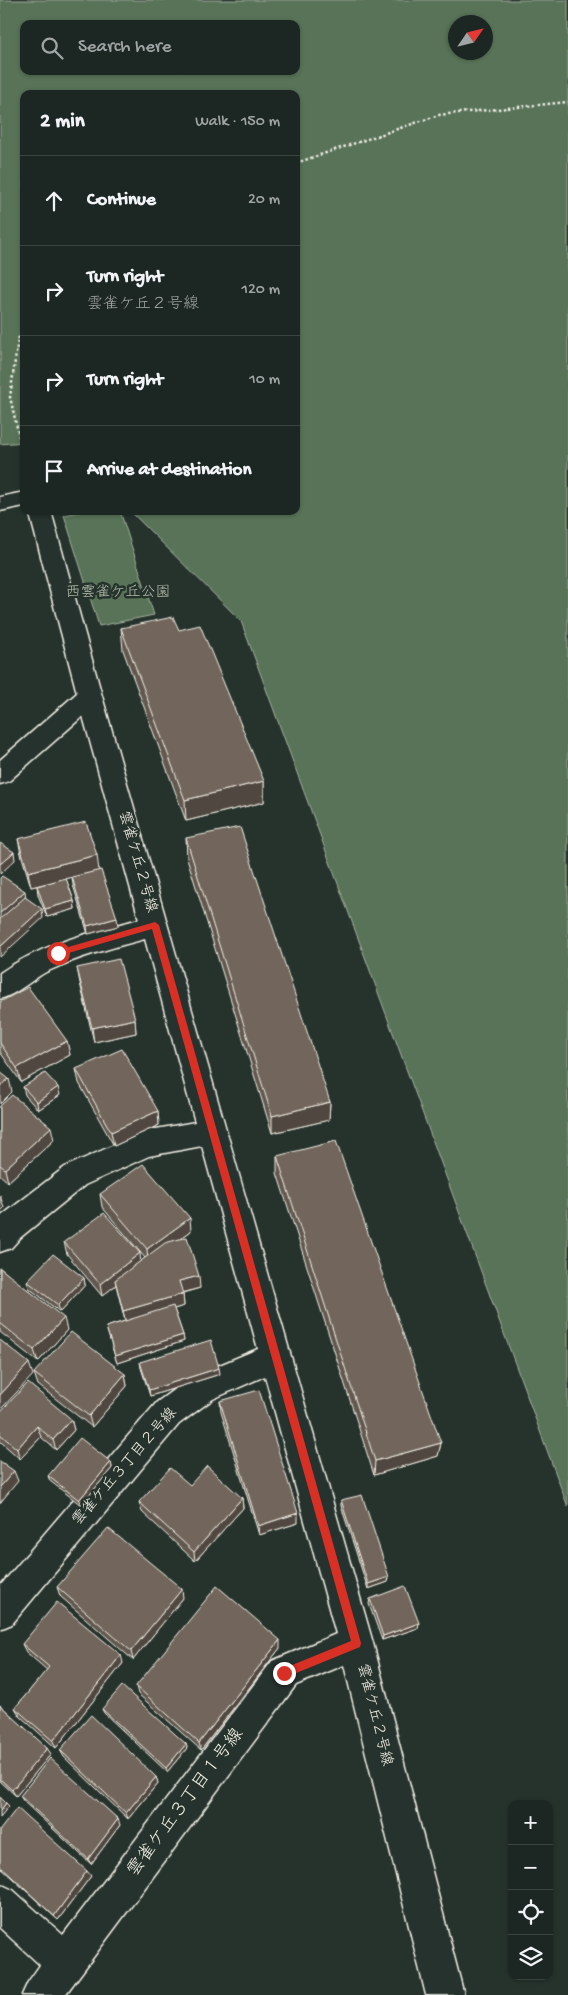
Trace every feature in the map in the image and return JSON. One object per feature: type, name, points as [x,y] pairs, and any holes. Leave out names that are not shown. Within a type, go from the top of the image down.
[{"type":"street","points":[[0,504],[20,500]]},
{"type":"street","name":"雲雀ケ丘２号線","points":[[41,515],[90,696],[356,1643],[445,1995]]},
{"type":"street","points":[[0,774],[90,696]]},
{"type":"street","points":[[0,988],[12,978],[58,953],[155,925]]},
{"type":"street","points":[[0,1238],[10,1227],[75,1176],[145,1144],[213,1130]]},
{"type":"street","name":"雲雀ケ丘３丁目２号線","points":[[0,1612],[168,1413],[202,1388],[276,1356]]},
{"type":"street","name":"雲雀ケ丘３丁目１号線","points":[[41,1995],[284,1673],[356,1643]]},
{"type":"street","points":[[0,1902],[65,1963]]},
{"type":"path","points":[[300,162],[439,115],[568,102]]},
{"type":"path","points":[[20,335],[10,398],[20,441]]},
{"type":"green space","points":[[0,0],[568,0],[568,1507],[241,621],[134,515],[300,515],[300,90],[20,90],[20,442],[0,444]]},
{"type":"green space","name":"西雲雀ケ丘公園","points":[[64,515],[121,515],[154,615],[99,626]]},
{"type":"building","points":[[173,617],[179,630],[200,625],[264,781],[185,800],[121,628]]},
{"type":"building","points":[[86,822],[97,855],[28,872],[18,839]]},
{"type":"building","points":[[240,827],[330,1102],[272,1116],[186,838]]},
{"type":"building","points":[[0,843],[14,852],[0,864]]},
{"type":"building","points":[[101,870],[117,918],[87,926],[72,877]]},
{"type":"building","points":[[2,876],[25,891],[0,913],[0,878]]},
{"type":"building","points":[[66,878],[74,901],[45,909],[37,886]]},
{"type":"building","points":[[25,897],[42,909],[0,947],[0,919]]},
{"type":"building","points":[[119,959],[135,1019],[92,1028],[77,968]]},
{"type":"building","points":[[28,987],[67,1041],[17,1068],[0,1043],[0,1002]]},
{"type":"building","points":[[122,1049],[158,1111],[111,1132],[76,1069]]},
{"type":"building","points":[[0,1072],[9,1079],[0,1086]]},
{"type":"building","points":[[45,1073],[58,1087],[37,1102],[23,1087]]},
{"type":"building","points":[[12,1095],[51,1127],[5,1169],[0,1165],[0,1106]]},
{"type":"building","points":[[336,1141],[441,1443],[375,1461],[277,1156]]},
{"type":"building","points":[[143,1164],[190,1218],[147,1249],[100,1194]]},
{"type":"building","points":[[104,1213],[140,1253],[100,1284],[64,1242]]},
{"type":"building","points":[[187,1237],[199,1276],[179,1281],[183,1294],[123,1311],[115,1280],[165,1243]]},
{"type":"building","points":[[53,1254],[84,1278],[58,1305],[27,1281]]},
{"type":"building","points":[[0,1268],[64,1318],[34,1350],[0,1323]]},
{"type":"building","points":[[173,1306],[183,1335],[115,1356],[106,1327]]},
{"type":"building","points":[[71,1332],[125,1374],[89,1416],[34,1373]]},
{"type":"building","points":[[0,1340],[29,1363],[0,1395]]},
{"type":"building","points":[[211,1340],[219,1368],[149,1390],[140,1362]]},
{"type":"building","points":[[28,1383],[71,1419],[53,1440],[37,1426],[17,1449],[0,1434],[0,1412]]},
{"type":"building","points":[[259,1390],[298,1513],[258,1526],[220,1401]]},
{"type":"building","points":[[80,1438],[111,1462],[79,1500],[48,1476]]},
{"type":"building","points":[[0,1461],[14,1471],[0,1487]]},
{"type":"building","points":[[207,1466],[242,1498],[194,1552],[139,1502],[170,1468],[190,1485]]},
{"type":"building","points":[[362,1495],[389,1577],[368,1584],[341,1500]]},
{"type":"building","points":[[108,1528],[182,1589],[131,1651],[57,1587]]},
{"type":"building","points":[[217,1586],[280,1640],[199,1743],[136,1686]]},
{"type":"building","points":[[405,1586],[419,1623],[383,1636],[370,1599]]},
{"type":"building","points":[[57,1602],[121,1655],[53,1741],[15,1708],[49,1667],[22,1644]]},
{"type":"building","points":[[122,1686],[186,1744],[166,1768],[102,1709]]},
{"type":"building","points":[[0,1705],[47,1748],[12,1790],[0,1779]]},
{"type":"building","points":[[91,1715],[156,1777],[126,1813],[60,1750]]},
{"type":"building","points":[[50,1758],[118,1819],[88,1859],[20,1796]]},
{"type":"building","points":[[0,1797],[6,1803],[0,1811]]},
{"type":"building","points":[[17,1808],[87,1871],[54,1916],[0,1866],[0,1830]]},
{"type":"route","points":[[58,953],[155,925],[356,1643],[284,1673]]}]
